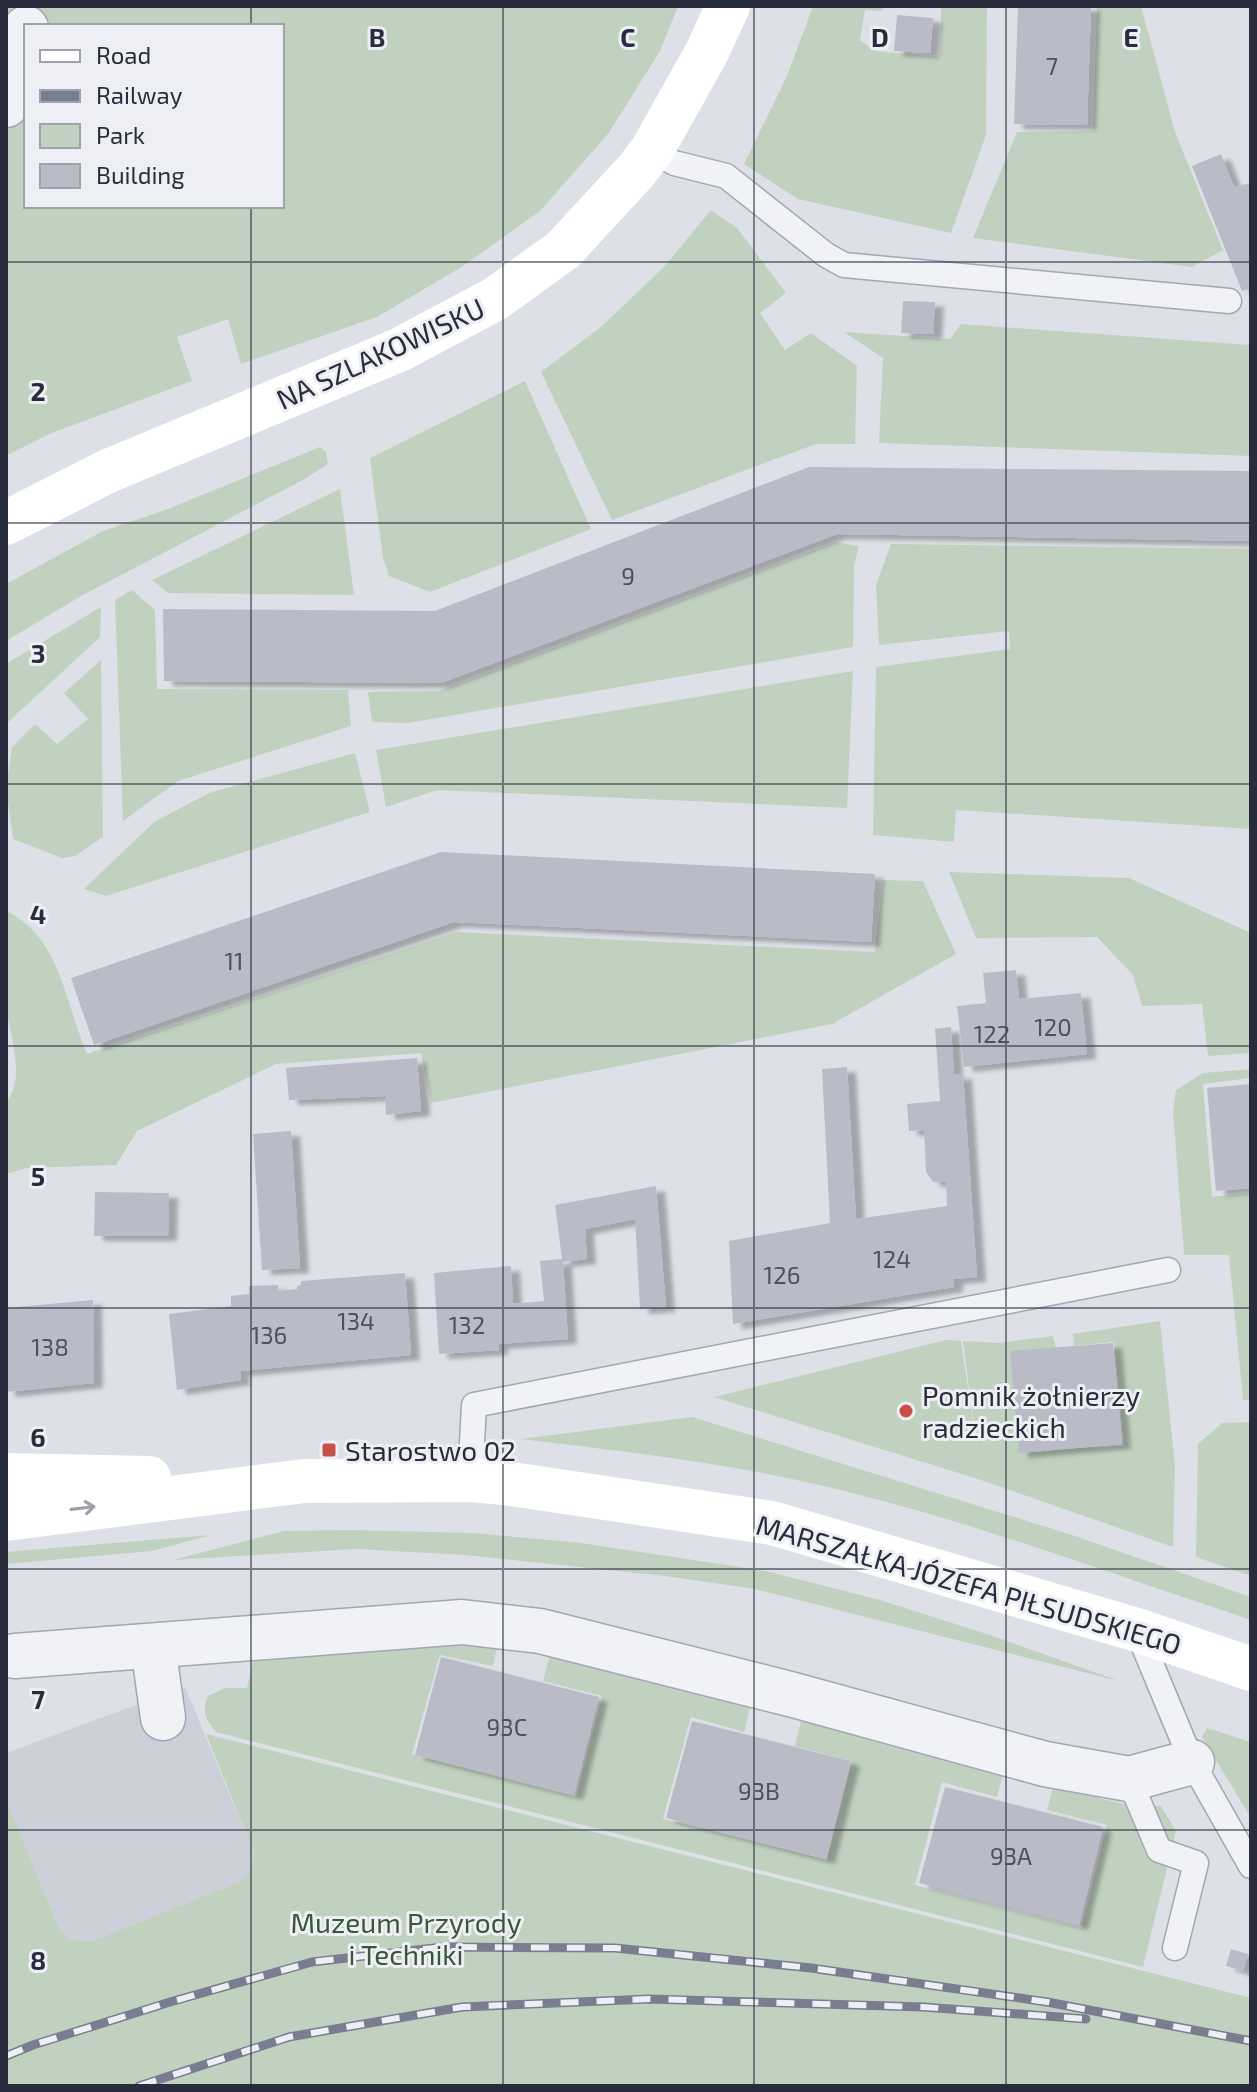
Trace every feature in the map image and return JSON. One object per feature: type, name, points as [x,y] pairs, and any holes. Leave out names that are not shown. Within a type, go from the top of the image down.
[{"type":"street","name":"NA SZLAKOWISKU","points":[[6,523],[108,471],[399,350],[495,299],[563,250],[636,171],[652,150],[707,52],[728,6]]},
{"type":"street","points":[[6,105],[24,35]]},
{"type":"street","name":"MARSZAŁKA JÓZEFA PIŁSUDSKIEGO","points":[[6,1475],[304,1481],[470,1480],[772,1523],[1137,1630],[1251,1669]]},
{"type":"street","name":"MARSZAŁKA JÓZEFA PIŁSUDSKIEGO","points":[[6,1519],[304,1481]]},
{"type":"street","points":[[15,1656],[462,1622],[540,1631],[790,1694],[1045,1764],[1129,1779],[1192,1762]]},
{"type":"street","points":[[153,1646],[163,1718]]},
{"type":"lane","points":[[652,150],[674,163],[726,176],[826,255],[844,265],[1229,301]]},
{"type":"lane","points":[[470,1480],[474,1405],[1168,1270]]},
{"type":"lane","points":[[1137,1630],[1192,1762],[1251,1866]]},
{"type":"lane","points":[[1129,1779],[1159,1850],[1196,1863],[1175,1948]]},
{"type":"shaded area","points":[[185,1687],[266,1882],[71,1957],[6,1799],[6,1753]]},
{"type":"green space","points":[[6,6],[678,6],[660,51],[608,134],[540,211],[463,266],[377,317],[241,364],[228,319],[177,337],[192,381],[49,434],[6,456]]},
{"type":"green space","points":[[813,6],[884,6],[882,11],[865,10],[860,40],[875,51],[940,57],[941,8],[906,6],[987,6],[986,135],[951,233],[798,199],[744,164],[787,76]]},
{"type":"green space","points":[[1097,6],[1141,6],[1175,132],[1223,250],[1192,267],[973,238],[1017,132],[1093,131]]},
{"type":"green space","points":[[711,210],[737,228],[786,293],[760,313],[785,350],[811,333],[857,366],[855,444],[816,444],[612,520],[541,372],[601,327],[665,266]]},
{"type":"green space","points":[[961,324],[1251,345],[1251,456],[879,443],[883,358],[844,332],[950,339]]},
{"type":"green space","points":[[525,381],[591,529],[430,592],[389,576],[383,558],[370,458]]},
{"type":"green space","points":[[320,447],[326,452],[328,464],[303,480],[81,596],[6,641],[6,584],[103,531],[168,509]]},
{"type":"green space","points":[[340,489],[354,595],[168,593],[152,580]]},
{"type":"green space","points":[[836,542],[859,546],[854,566],[853,647],[408,723],[372,722],[368,692],[439,691]]},
{"type":"green space","points":[[891,544],[1251,549],[1251,829],[956,810],[954,842],[873,835],[876,667],[1010,649],[1009,631],[879,645],[876,585]]},
{"type":"green space","points":[[132,590],[155,610],[157,689],[348,690],[351,726],[178,781],[123,821],[115,600]]},
{"type":"green space","points":[[101,607],[100,637],[6,724],[6,664]]},
{"type":"green space","points":[[101,660],[103,837],[75,856],[62,858],[13,839],[6,788],[12,747],[35,724],[57,744],[88,719],[64,693]]},
{"type":"green space","points":[[853,671],[847,808],[437,790],[386,807],[376,750]]},
{"type":"green space","points":[[355,753],[370,812],[106,896],[84,889],[154,822],[209,793]]},
{"type":"green space","points":[[949,872],[1129,878],[1251,933],[1251,1053],[1208,1056],[1202,1004],[1142,1006],[1133,975],[1097,937],[976,938]]},
{"type":"green space","points":[[883,880],[923,881],[956,954],[832,1024],[431,1103],[421,1053],[276,1064],[137,1131],[116,1165],[27,1168],[6,1174],[6,1103],[12,1092],[16,1067],[6,1000],[6,911],[39,937],[50,954],[87,1054],[456,932],[875,952]]},
{"type":"green space","points":[[1251,1069],[1251,1078],[1203,1084],[1212,1197],[1251,1193],[1251,1400],[1243,1400],[1229,1255],[1184,1255],[1173,1112],[1176,1090],[1203,1073]]},
{"type":"green space","points":[[1160,1321],[1175,1466],[1173,1547],[981,1480],[714,1397],[946,1340],[961,1341],[978,1456],[963,1341],[999,1343],[1053,1336],[1056,1348],[1020,1450],[1124,1446],[1114,1342],[1074,1346],[1073,1334]]},
{"type":"green space","points":[[692,1417],[1069,1534],[1251,1597],[1251,1620],[1023,1543],[850,1492],[724,1466],[521,1439]]},
{"type":"green space","points":[[1251,1422],[1251,1576],[1196,1557],[1198,1444],[1222,1423]]},
{"type":"green space","points":[[284,1531],[474,1533],[581,1543],[766,1571],[880,1600],[1119,1681],[755,1589],[665,1576],[465,1555],[356,1549],[173,1560]]},
{"type":"green space","points":[[211,1535],[152,1551],[6,1564],[6,1552]]},
{"type":"green space","points":[[262,1622],[499,1638],[493,1666],[440,1655],[412,1754],[576,1797],[602,1696],[543,1681],[551,1650],[751,1704],[744,1732],[691,1717],[663,1819],[827,1860],[852,1761],[795,1746],[802,1717],[1004,1771],[997,1797],[942,1782],[915,1885],[1081,1928],[1107,1825],[1047,1810],[1053,1787],[1133,1806],[1161,1806],[1176,1831],[1143,1967],[216,1732],[206,1715],[208,1696],[225,1688],[247,1688]]},
{"type":"green space","points":[[1207,1728],[1251,1742],[1251,1818],[1202,1737]]},
{"type":"green space","name":"Muzeum Przyrody i Techniki","points":[[206,1734],[1251,1998],[1251,2086],[6,2086],[6,1799],[59,1928],[70,1940],[91,1942],[240,1882],[251,1869],[255,1855]]},
{"type":"building","points":[[1018,6],[1091,6],[1087,125],[1014,124]]},
{"type":"building","points":[[897,15],[933,18],[930,53],[894,51]]},
{"type":"building","points":[[1221,154],[1234,187],[1251,183],[1251,288],[1242,291],[1192,166]]},
{"type":"building","points":[[903,301],[935,302],[933,334],[901,333]]},
{"type":"building","points":[[809,467],[1251,471],[1251,541],[837,534],[441,683],[164,681],[163,609],[435,611]]},
{"type":"building","points":[[441,852],[875,874],[871,942],[454,922],[94,1045],[71,978]]},
{"type":"building","points":[[1016,970],[1019,999],[1081,993],[1087,1054],[964,1067],[957,1006],[986,1003],[983,973]]},
{"type":"building","points":[[951,1027],[954,1075],[963,1074],[977,1277],[954,1279],[954,1287],[733,1324],[729,1241],[830,1223],[822,1069],[847,1067],[856,1219],[947,1206],[946,1181],[933,1182],[926,1172],[924,1130],[909,1131],[907,1104],[940,1101],[935,1029]]},
{"type":"building","points":[[417,1058],[421,1111],[386,1115],[385,1096],[289,1100],[286,1068]]},
{"type":"building","points":[[1251,1084],[1251,1188],[1216,1191],[1207,1088]]},
{"type":"building","points":[[291,1131],[300,1268],[262,1270],[253,1134]]},
{"type":"building","points":[[656,1186],[666,1307],[640,1309],[635,1219],[585,1229],[587,1259],[563,1262],[568,1339],[498,1344],[499,1350],[439,1354],[434,1273],[511,1266],[513,1304],[544,1301],[540,1261],[562,1259],[555,1205]]},
{"type":"building","points":[[95,1192],[169,1193],[168,1236],[94,1236]]},
{"type":"building","points":[[405,1273],[411,1355],[240,1371],[241,1380],[177,1390],[169,1314],[231,1306],[231,1296],[249,1294],[249,1286],[278,1285],[278,1291],[297,1289],[301,1281]]},
{"type":"building","points":[[93,1300],[94,1383],[6,1392],[6,1308]]},
{"type":"building","points":[[1113,1343],[1122,1444],[1019,1453],[1010,1351]]},
{"type":"building","points":[[441,1657],[599,1697],[574,1795],[415,1755]]},
{"type":"building","points":[[692,1721],[851,1761],[826,1859],[666,1818]]},
{"type":"building","points":[[945,1787],[1103,1827],[1079,1925],[919,1883]]},
{"type":"building","points":[[1231,1949],[1248,1954],[1243,1971],[1226,1966]]},
{"type":"railway","points":[[6,2056],[170,2002],[312,1962],[443,1947],[615,1948],[811,1968],[1047,2002],[1251,2041]]},
{"type":"railway","points":[[139,2086],[289,2037],[462,2007],[649,1999],[923,2007],[1086,2019]]},
{"type":"place","name":"Pomnik żołnierzy radzieckich","points":[[906,1411]]},
{"type":"place","name":"Starostwo 02","points":[[329,1450]]}]
